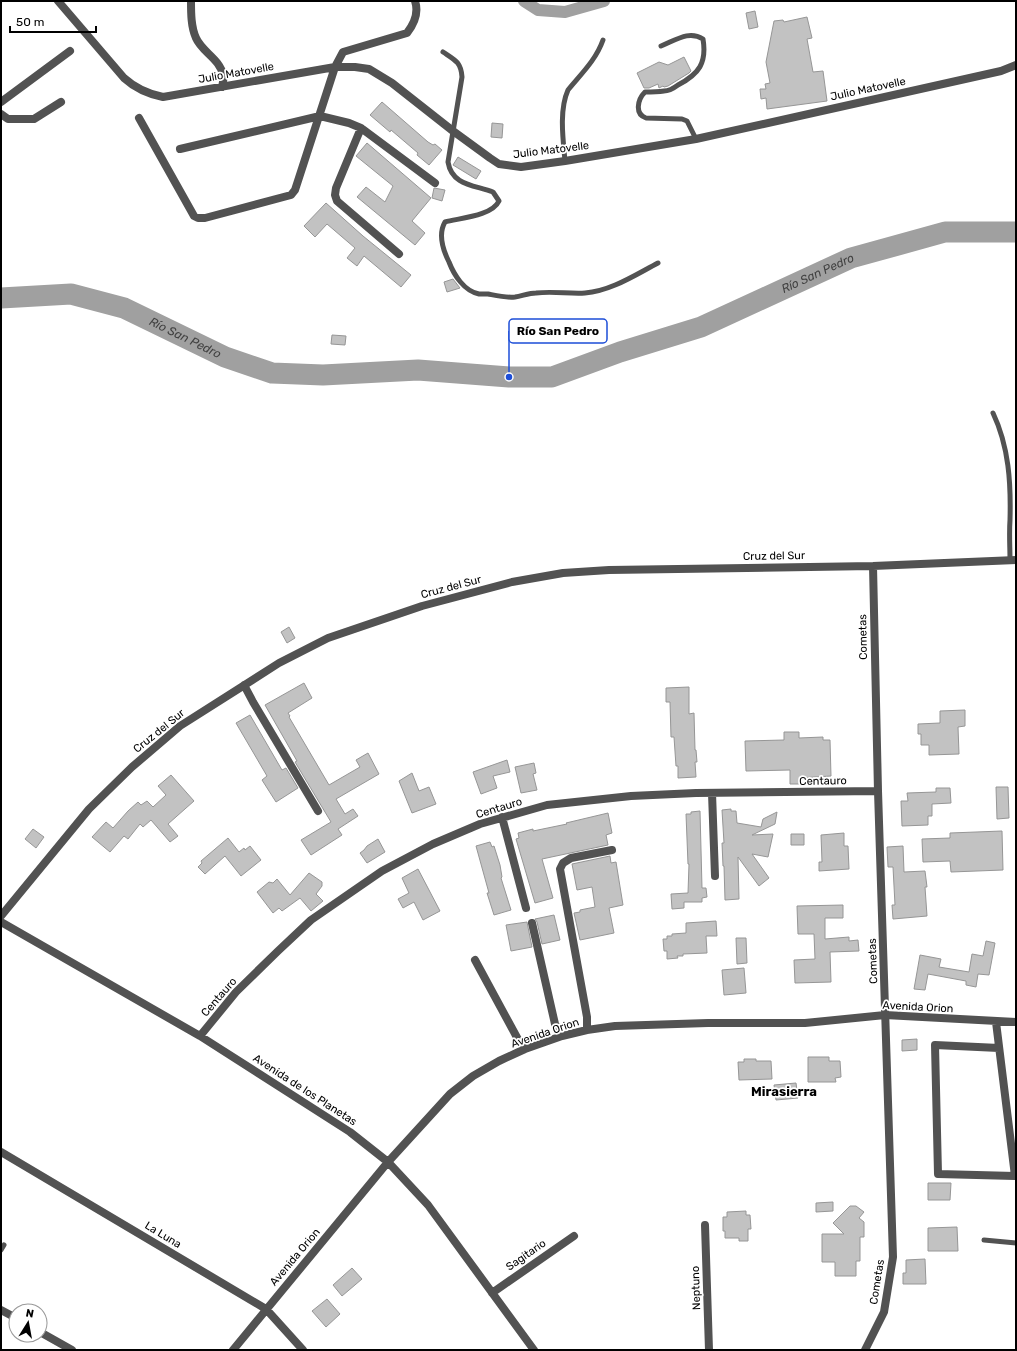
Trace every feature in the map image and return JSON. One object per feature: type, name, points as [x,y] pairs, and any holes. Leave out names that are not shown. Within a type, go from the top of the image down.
[{"type":"street","name":"Julio Matovelle","points":[[58,1],[124,78],[132,85],[151,94],[163,97],[335,67],[369,69],[392,83],[453,131],[499,164],[521,167],[696,139],[1001,71],[1016,65]]},
{"type":"street","points":[[190,1],[191,21],[196,38],[204,50],[219,63],[224,76],[222,87]]},
{"type":"street","points":[[139,118],[194,216],[198,218],[205,218],[291,195],[296,190],[335,67],[343,52],[406,33],[415,20],[417,11],[416,1]]},
{"type":"street","points":[[1,102],[70,51]]},
{"type":"street","points":[[1,114],[8,119],[34,119],[61,102]]},
{"type":"street","points":[[180,149],[320,116],[349,123],[361,128],[435,182]]},
{"type":"street","points":[[361,128],[336,188],[335,195],[337,201],[399,254]]},
{"type":"street","name":"Cruz del Sur","points":[[1,916],[89,809],[132,767],[180,726],[279,663],[328,638],[422,606],[519,581],[563,572],[873,566],[1013,560]]},
{"type":"street","name":"Cometas","points":[[865,1350],[884,1312],[893,1256],[878,791],[873,566]]},
{"type":"street","points":[[244,685],[318,811]]},
{"type":"street","name":"Centauro","points":[[200,1036],[236,992],[311,920],[382,870],[433,844],[480,824],[547,805],[631,796],[712,793],[878,791]]},
{"type":"street","points":[[712,793],[715,876]]},
{"type":"street","points":[[502,817],[526,908]]},
{"type":"street","points":[[587,1030],[587,1017],[560,869],[563,863],[571,858],[612,850]]},
{"type":"street","name":"Avenida de los Planetas","points":[[1,922],[200,1036],[350,1132],[388,1162],[428,1205],[534,1350]]},
{"type":"street","points":[[532,924],[555,1024],[562,1036]]},
{"type":"street","points":[[475,960],[520,1043],[525,1049]]},
{"type":"street","name":"Avenida Orion","points":[[234,1350],[266,1309],[388,1162],[450,1094],[473,1076],[499,1061],[525,1049],[562,1036],[587,1030],[615,1026],[708,1022],[805,1023],[885,1015],[1016,1022]]},
{"type":"street","points":[[996,1022],[1015,1176],[938,1174],[935,1045],[999,1048]]},
{"type":"street","name":"La Luna","points":[[1,1152],[266,1309],[303,1350]]},
{"type":"street","name":"Neptuno","points":[[705,1225],[709,1350]]},
{"type":"street","name":"Sagitario","points":[[492,1293],[574,1236]]},
{"type":"street","points":[[48,1336],[72,1350]]},
{"type":"lane","points":[[661,46],[689,35],[698,36],[703,39],[704,48],[702,61],[697,73],[672,88],[665,91],[645,92],[639,98],[638,106],[640,113],[642,117],[646,118],[687,121],[696,139]]},
{"type":"lane","points":[[565,161],[563,139],[563,103],[565,95],[592,62],[603,40]]},
{"type":"lane","points":[[443,52],[458,61],[462,70],[448,162],[449,170],[453,176],[466,184],[493,192],[499,200],[497,204],[487,212],[445,222],[443,226],[442,244],[454,272],[465,287],[472,292],[479,294],[488,294],[501,297],[514,297],[540,292],[586,293],[601,290],[617,284],[658,263]]},
{"type":"lane","points":[[992,412],[1000,428],[1008,468],[1013,560]]},
{"type":"lane","points":[[984,1240],[1016,1243]]},
{"type":"building","points":[[755,11],[758,27],[749,29],[746,13]]},
{"type":"building","points":[[807,17],[812,38],[807,39],[813,72],[823,71],[827,101],[767,109],[766,98],[761,99],[760,89],[766,89],[765,84],[770,83],[766,62],[774,21],[783,20],[784,22]]},
{"type":"building","points":[[684,57],[691,71],[689,73],[668,86],[659,88],[658,84],[649,88],[644,88],[637,73],[659,62],[668,65]]},
{"type":"building","points":[[382,102],[428,142],[433,145],[435,144],[442,150],[429,165],[417,155],[418,153],[391,130],[390,132],[370,115]]},
{"type":"building","points":[[492,123],[503,124],[502,138],[491,137]]},
{"type":"building","points":[[367,143],[431,198],[412,221],[425,233],[415,245],[357,197],[366,187],[385,202],[393,186],[356,156]]},
{"type":"building","points":[[458,157],[481,171],[476,179],[453,165]]},
{"type":"building","points":[[434,188],[445,190],[442,201],[432,198]]},
{"type":"building","points":[[326,203],[363,236],[411,275],[401,287],[364,256],[357,266],[347,258],[355,248],[327,224],[315,237],[304,226]]},
{"type":"building","points":[[453,279],[460,288],[447,292],[444,282]]},
{"type":"building","points":[[332,335],[346,336],[345,345],[331,344]]},
{"type":"building","points":[[289,627],[295,638],[287,643],[281,632]]},
{"type":"building","points":[[304,683],[312,698],[288,713],[329,785],[360,767],[356,760],[368,753],[379,774],[336,799],[345,814],[353,809],[358,816],[338,829],[342,835],[311,855],[301,840],[331,822],[295,762],[297,761],[265,705]]},
{"type":"building","points":[[689,687],[689,714],[694,713],[695,750],[697,762],[695,762],[696,777],[678,778],[674,737],[671,737],[670,702],[666,702],[666,688]]},
{"type":"building","points":[[965,710],[965,726],[958,727],[959,754],[929,755],[929,745],[921,745],[921,734],[918,734],[918,724],[940,723],[940,711]]},
{"type":"building","points":[[250,715],[282,770],[286,768],[298,788],[276,802],[262,780],[267,776],[236,723]]},
{"type":"building","points":[[784,732],[799,732],[799,738],[823,737],[823,740],[830,740],[831,776],[799,778],[799,784],[790,784],[790,770],[746,771],[745,741],[784,740]]},
{"type":"building","points":[[507,760],[510,772],[493,776],[497,788],[481,794],[473,772]]},
{"type":"building","points":[[534,763],[536,773],[533,774],[537,790],[521,793],[515,767]]},
{"type":"building","points":[[412,773],[419,791],[429,787],[436,804],[412,813],[399,781]]},
{"type":"building","points":[[171,775],[194,801],[168,824],[178,836],[170,842],[151,820],[143,827],[140,824],[128,839],[124,836],[110,852],[92,837],[106,822],[113,828],[138,802],[141,805],[147,801],[153,807],[166,795],[158,786]]},
{"type":"building","points":[[996,787],[1008,787],[1009,818],[997,819]]},
{"type":"building","points":[[936,788],[950,788],[951,803],[932,804],[932,816],[928,816],[928,825],[902,826],[901,801],[908,801],[907,793],[936,792]]},
{"type":"building","points":[[731,809],[731,811],[736,811],[737,823],[761,827],[763,819],[777,812],[775,824],[752,835],[773,834],[768,857],[752,854],[769,878],[759,886],[738,857],[739,899],[725,900],[722,810]]},
{"type":"building","points":[[700,811],[702,888],[706,888],[707,897],[702,898],[702,902],[684,902],[684,908],[672,909],[671,894],[688,893],[689,864],[686,814]]},
{"type":"building","points":[[608,813],[612,833],[606,835],[608,845],[542,859],[553,898],[535,903],[516,839],[519,838],[518,833],[533,829],[533,831],[567,824],[566,823]]},
{"type":"building","points":[[33,829],[44,837],[36,848],[25,839]]},
{"type":"building","points":[[1002,831],[1003,870],[951,872],[950,861],[923,862],[922,839],[950,838],[950,833]]},
{"type":"building","points":[[844,833],[844,846],[848,846],[849,869],[819,871],[819,862],[822,862],[821,835]]},
{"type":"building","points":[[791,834],[804,834],[804,845],[791,845]]},
{"type":"building","points":[[228,838],[239,852],[250,846],[261,860],[241,876],[225,856],[205,874],[198,867],[202,863],[201,861]]},
{"type":"building","points":[[378,839],[385,852],[367,863],[360,853],[367,846]]},
{"type":"building","points":[[490,842],[492,847],[494,846],[500,865],[501,878],[511,910],[494,915],[487,893],[489,893],[476,846]]},
{"type":"building","points":[[903,846],[904,872],[925,871],[927,887],[925,887],[927,916],[893,919],[892,905],[895,905],[893,867],[888,867],[887,847]]},
{"type":"building","points":[[610,856],[611,863],[616,862],[623,905],[609,908],[614,933],[580,940],[574,913],[580,912],[580,910],[595,907],[592,887],[577,890],[572,864]]},
{"type":"building","points":[[418,869],[440,911],[423,920],[414,902],[403,908],[398,899],[409,893],[402,878]]},
{"type":"building","points":[[309,873],[322,882],[322,886],[316,894],[323,901],[311,911],[300,898],[282,911],[279,908],[273,913],[257,892],[269,882],[273,883],[277,879],[290,895]]},
{"type":"building","points":[[843,905],[843,918],[825,918],[825,939],[849,937],[849,941],[858,940],[859,951],[830,952],[831,982],[795,983],[794,960],[815,959],[814,934],[798,934],[797,906]]},
{"type":"building","points":[[554,915],[560,940],[542,944],[535,919]]},
{"type":"building","points":[[716,921],[717,936],[706,936],[707,953],[683,954],[683,956],[677,956],[678,958],[667,959],[667,951],[664,951],[663,939],[667,939],[667,936],[672,936],[672,934],[686,933],[686,923]]},
{"type":"building","points":[[527,922],[532,947],[511,951],[506,925]]},
{"type":"building","points":[[736,938],[746,938],[747,963],[737,964]]},
{"type":"building","points":[[986,941],[995,943],[989,975],[978,974],[976,987],[966,985],[966,981],[928,974],[925,990],[914,989],[920,955],[941,959],[939,967],[969,972],[972,954],[983,956]]},
{"type":"building","points":[[744,968],[746,993],[724,995],[722,970]]},
{"type":"building","points":[[917,1039],[917,1050],[902,1051],[902,1040]]},
{"type":"building","points":[[808,1057],[829,1057],[829,1061],[840,1061],[841,1077],[835,1078],[836,1082],[808,1082]]},
{"type":"building","points":[[744,1059],[771,1061],[772,1079],[739,1080],[738,1062],[744,1062]]},
{"type":"building","points":[[796,1083],[798,1098],[776,1100],[774,1085]]},
{"type":"building","points":[[928,1183],[951,1183],[950,1200],[928,1200]]},
{"type":"building","points":[[833,1202],[833,1211],[816,1212],[816,1203]]},
{"type":"building","points":[[850,1206],[856,1206],[864,1212],[859,1218],[864,1222],[864,1237],[860,1237],[860,1261],[856,1261],[856,1276],[835,1276],[835,1262],[822,1262],[822,1234],[844,1234],[833,1223]]},
{"type":"building","points":[[746,1211],[746,1215],[750,1215],[751,1229],[748,1229],[748,1241],[739,1241],[739,1238],[725,1238],[725,1231],[723,1231],[723,1217],[727,1217],[727,1212]]},
{"type":"building","points":[[957,1227],[958,1251],[928,1251],[928,1228]]},
{"type":"building","points":[[925,1259],[926,1284],[903,1284],[903,1273],[906,1273],[906,1260]]},
{"type":"building","points":[[352,1268],[362,1279],[342,1296],[333,1285]]},
{"type":"building","points":[[327,1299],[340,1314],[326,1327],[312,1311]]},
{"type":"waterway","points":[[524,1],[538,10],[565,12],[604,1]]},
{"type":"waterway","name":"Río San Pedro","points":[[1,298],[71,294],[124,308],[225,357],[272,373],[323,375],[418,370],[509,377],[552,377],[620,352],[701,327],[851,258],[945,232],[1016,232]]},
{"type":"place","name":"Río San Pedro","points":[[509,377]]},
{"type":"district","name":"Mirasierra","points":[[784,1091]]}]
